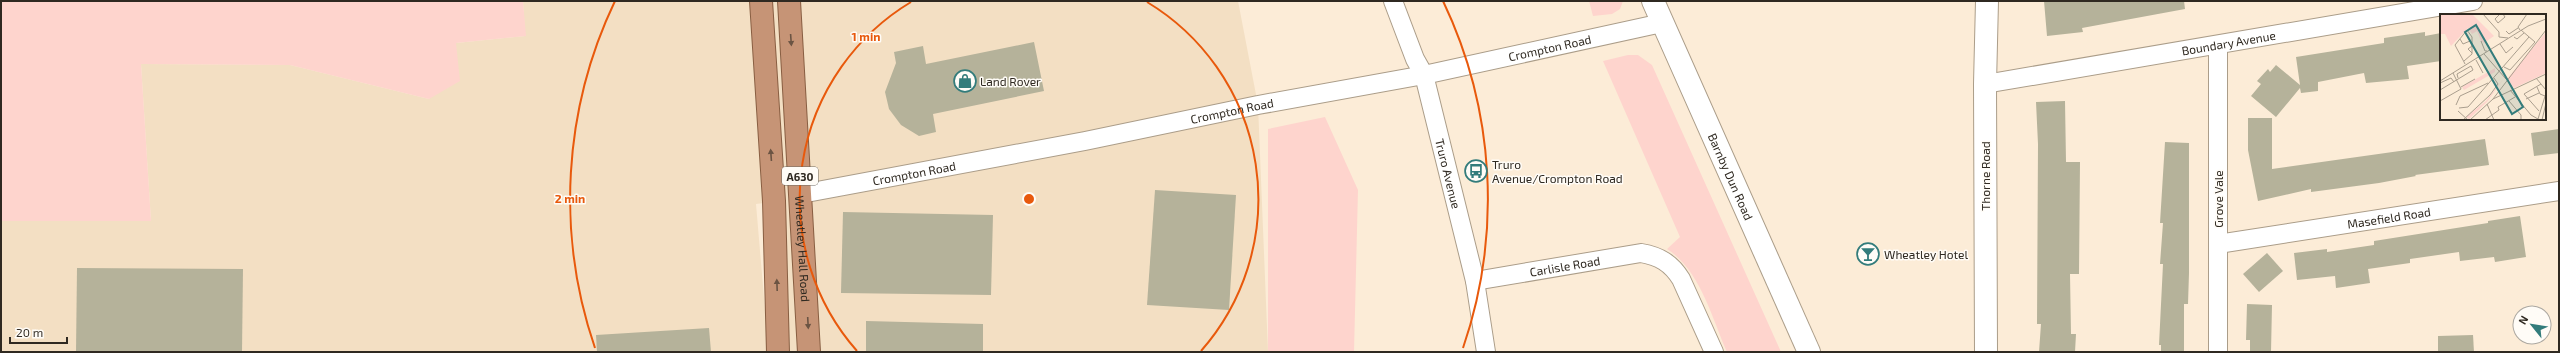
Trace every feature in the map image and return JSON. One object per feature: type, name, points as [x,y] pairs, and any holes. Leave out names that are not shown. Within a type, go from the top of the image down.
[{"type":"highway","name":"A630","points":[[761,1],[774,201],[778,352]]},
{"type":"highway","name":"Wheatley Hall Road","points":[[789,1],[809,352]]},
{"type":"street","name":"Truro Avenue","points":[[1393,1],[1415,59],[1424,75],[1475,282],[1486,352]]},
{"type":"street","name":"Barnby Dun Road","points":[[1654,1],[1662,23],[1809,352]]},
{"type":"street","name":"Thorne Road","points":[[1986,352],[1985,84],[1987,1]]},
{"type":"street","name":"Boundary Avenue","points":[[1985,84],[2218,46],[2473,1]]},
{"type":"street","name":"Crompton Road","points":[[801,194],[1085,141],[1258,105],[1424,75],[1662,23]]},
{"type":"street","name":"Grove Vale","points":[[2218,46],[2218,352]]},
{"type":"street","name":"Masefield Road","points":[[2218,244],[2559,191]]},
{"type":"street","name":"Carlisle Road","points":[[1475,282],[1641,253],[1654,255],[1675,270],[1681,279],[1714,352]]},
{"type":"shaded area","points":[[1,1],[523,1],[526,36],[456,43],[460,81],[429,99],[290,65],[141,64],[151,221],[1,221]]},
{"type":"shaded area","points":[[523,1],[1238,1],[1258,105],[1268,352],[1,352],[1,221],[151,221],[141,64],[290,65],[429,99],[456,43],[525,36]],"holes":[[[773,202],[767,333],[756,204]]]},
{"type":"shaded area","points":[[1589,1],[1623,1],[1620,9],[1612,14],[1593,16]]},
{"type":"shaded area","points":[[1628,55],[1638,55],[1652,65],[1781,352],[1727,352],[1697,282],[1678,258],[1667,249],[1680,237],[1603,61]]},
{"type":"shaded area","points":[[1325,117],[1358,190],[1354,352],[1268,352],[1268,129]]},
{"type":"building","points":[[2044,1],[2184,1],[2185,9],[2082,28],[2083,32],[2047,36]]},
{"type":"building","points":[[2425,32],[2425,36],[2440,33],[2440,61],[2407,66],[2409,79],[2366,83],[2364,73],[2318,82],[2318,91],[2301,93],[2300,88],[2276,117],[2251,96],[2261,84],[2257,81],[2268,69],[2270,72],[2276,65],[2300,85],[2296,57],[2384,43],[2384,38]]},
{"type":"building","name":"Land Rover","points":[[1034,42],[1044,91],[933,114],[936,132],[919,136],[901,125],[889,109],[885,92],[896,63],[894,52],[923,46],[926,64]]},
{"type":"building","points":[[2065,101],[2066,162],[2080,162],[2079,274],[2070,274],[2071,334],[2076,334],[2075,352],[2039,352],[2041,324],[2037,324],[2038,144],[2036,102]]},
{"type":"building","points":[[2248,118],[2272,118],[2272,169],[2485,139],[2489,165],[2415,175],[2416,176],[2379,183],[2311,192],[2311,189],[2258,201],[2248,150]]},
{"type":"building","points":[[2559,129],[2559,153],[2534,156],[2531,133]]},
{"type":"building","points":[[2165,142],[2189,143],[2189,273],[2188,304],[2184,304],[2184,352],[2161,352],[2161,345],[2159,345],[2163,264],[2160,264],[2163,223],[2160,223]]},
{"type":"building","points":[[1155,190],[1236,195],[1229,310],[1147,305]]},
{"type":"building","points":[[843,212],[993,215],[991,295],[841,293]]},
{"type":"building","points":[[2520,216],[2526,257],[2495,262],[2494,257],[2460,261],[2459,252],[2410,259],[2410,263],[2368,269],[2370,283],[2336,288],[2335,276],[2297,280],[2294,253],[2327,249],[2327,252],[2374,245],[2374,241],[2488,223],[2488,221]]},
{"type":"building","points":[[2267,253],[2283,271],[2259,292],[2243,274]]},
{"type":"building","points":[[77,268],[243,269],[242,352],[76,352]]},
{"type":"building","points":[[2247,304],[2272,305],[2271,352],[2250,352],[2250,340],[2246,340]]},
{"type":"building","points":[[866,321],[983,324],[983,352],[866,352]]},
{"type":"building","points":[[709,328],[711,352],[597,352],[596,335]]},
{"type":"building","points":[[2473,335],[2474,352],[2438,352],[2438,336]]},
{"type":"place","name":"Land Rover","points":[[965,81]]},
{"type":"place","name":"Truro Avenue/Crompton Road","points":[[1476,171]]},
{"type":"place","name":"Wheatley Hotel","points":[[1868,254]]}]
